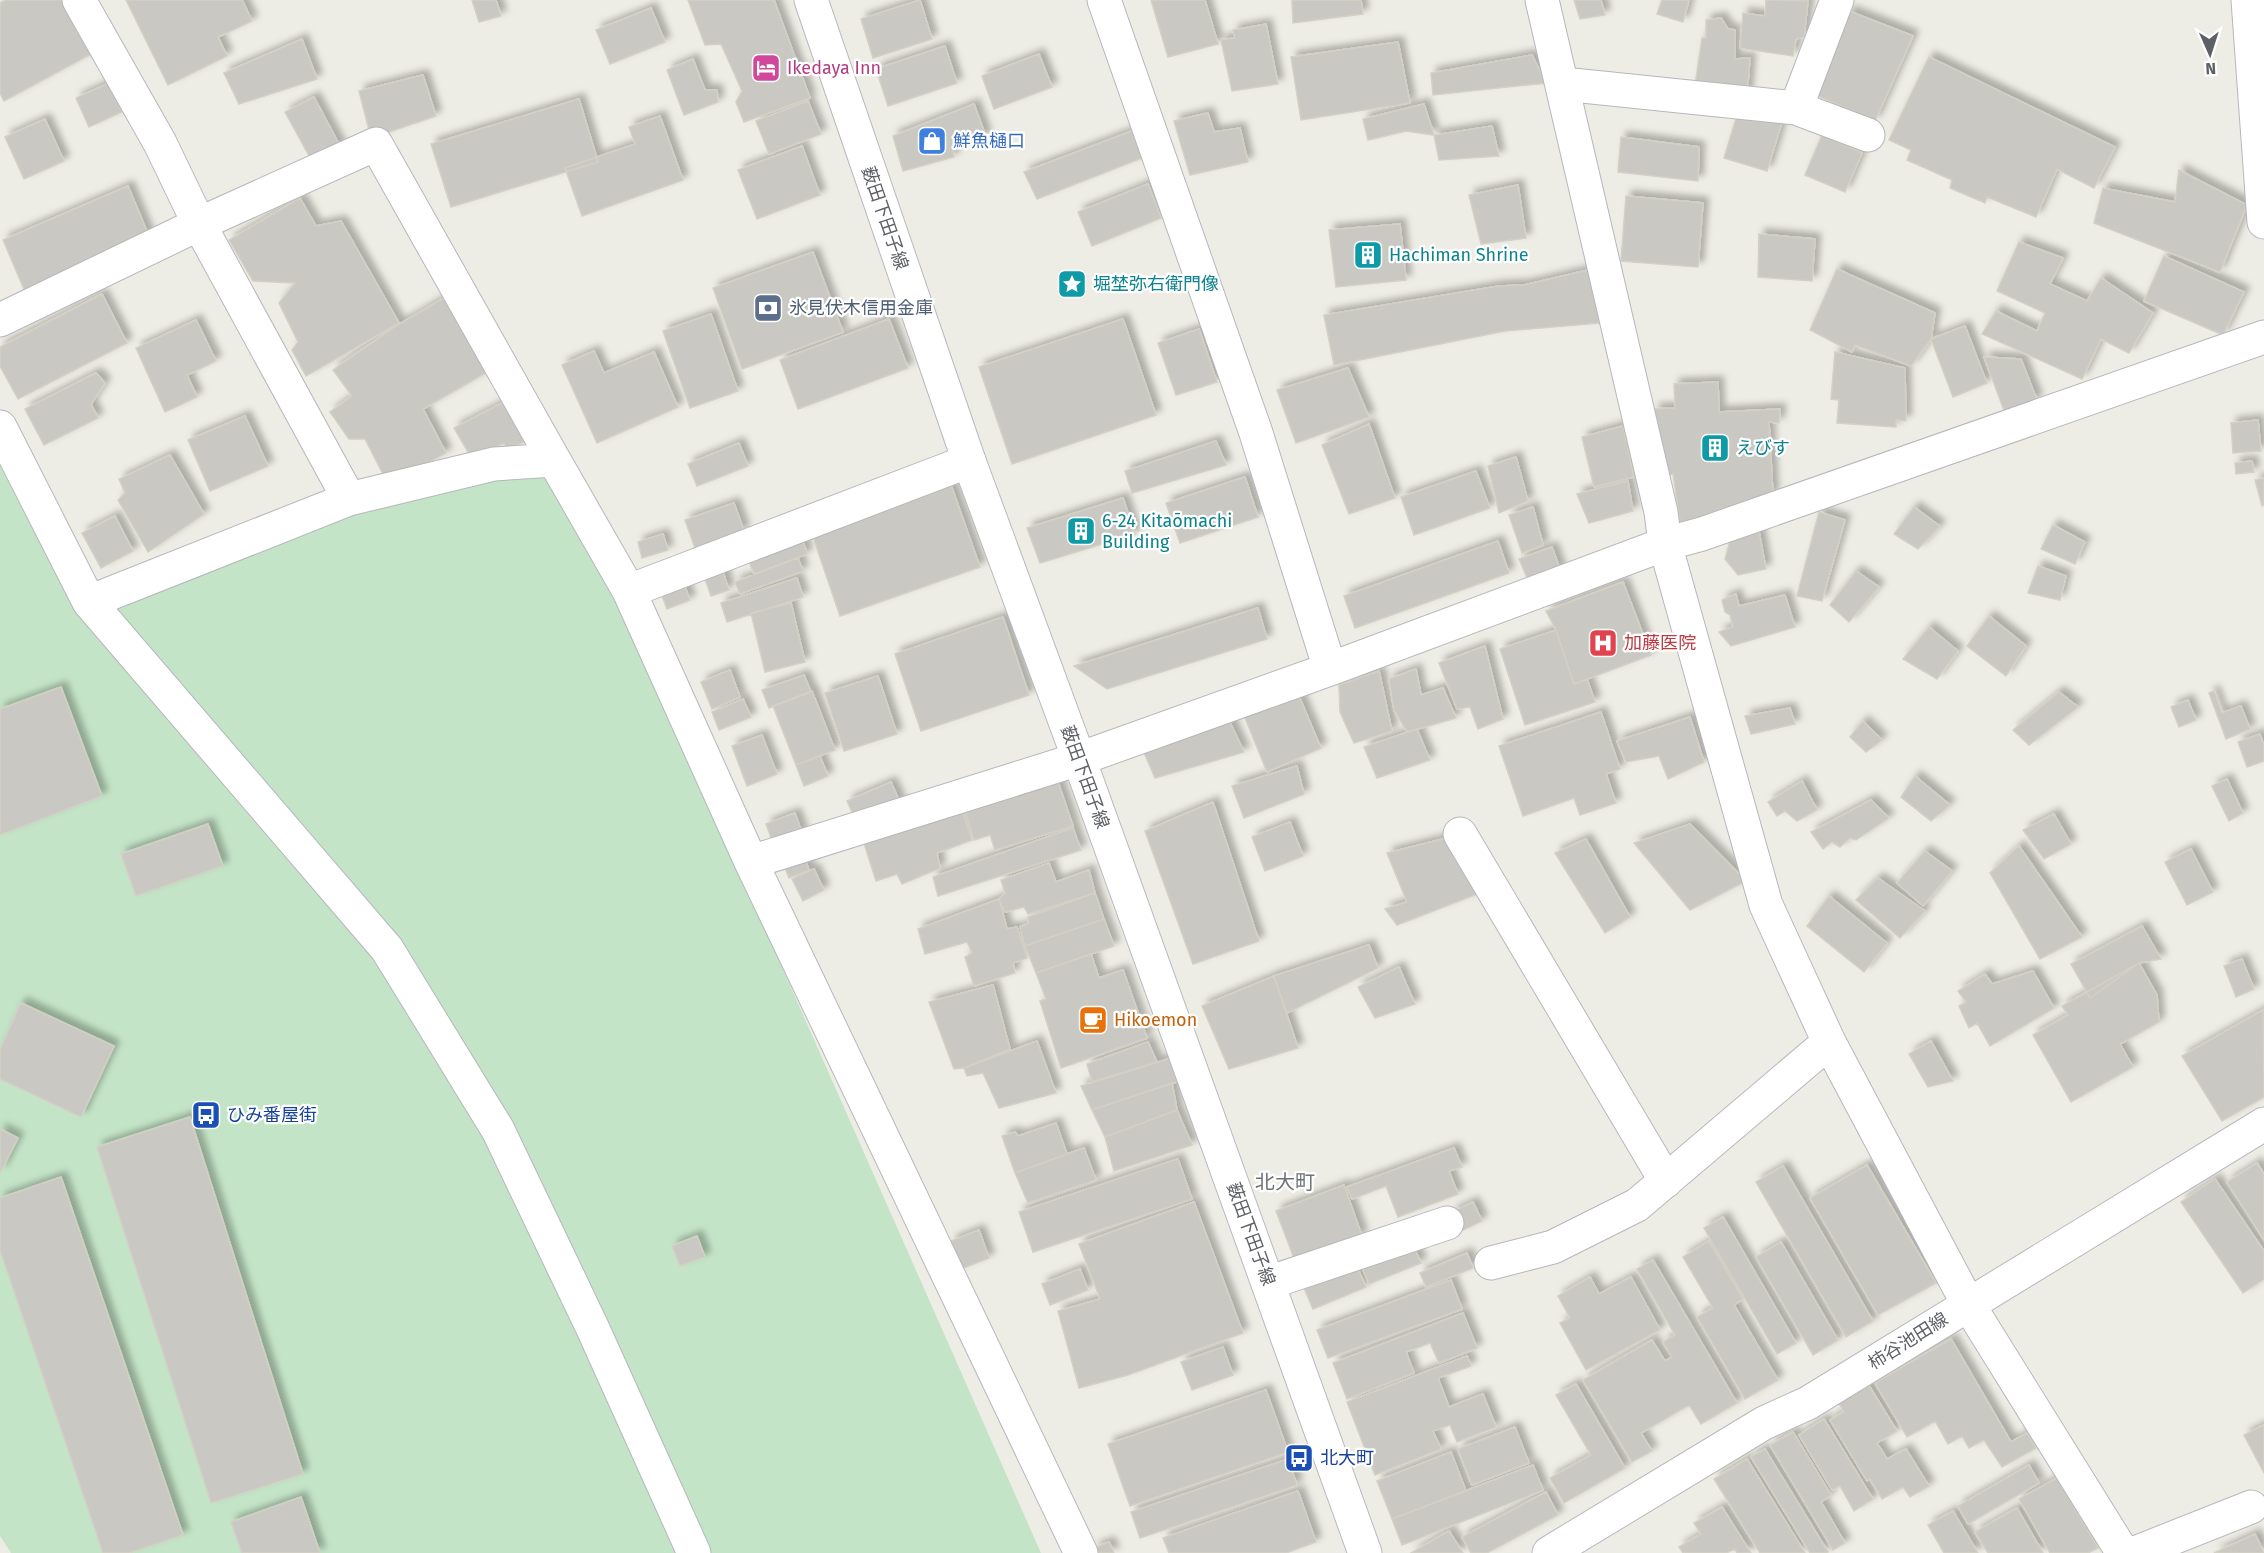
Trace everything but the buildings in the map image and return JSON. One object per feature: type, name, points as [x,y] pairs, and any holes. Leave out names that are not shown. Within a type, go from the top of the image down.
[{"type":"street","points":[[79,0],[160,143],[199,224],[349,499]]},
{"type":"street","name":"薮田下田子線","points":[[811,0],[969,461],[1079,759],[1365,1553]]},
{"type":"street","points":[[1104,0],[1256,433],[1330,669]]},
{"type":"street","points":[[1542,0],[1659,501],[1665,544],[1766,905],[1829,1042],[1968,1304],[2123,1553]]},
{"type":"street","points":[[1796,108],[1837,0]]},
{"type":"street","points":[[2248,0],[2264,222]]},
{"type":"street","points":[[1563,84],[1796,108],[1868,135]]},
{"type":"street","points":[[0,320],[199,224],[376,144],[628,591],[750,862],[1081,1553]]},
{"type":"street","points":[[750,862],[1079,759],[1330,669],[1665,544],[1702,534],[2264,337]]},
{"type":"street","points":[[0,427],[89,602],[387,949],[498,1130],[593,1329],[694,1553]]},
{"type":"street","points":[[89,602],[349,499],[494,464],[554,460]]},
{"type":"street","points":[[628,591],[969,461]]},
{"type":"street","points":[[1460,834],[1666,1181]]},
{"type":"street","points":[[1491,1263],[1553,1247],[1637,1205],[1829,1042]]},
{"type":"street","name":"柿谷池田線","points":[[1549,1553],[1764,1423],[1808,1403],[2264,1124]]},
{"type":"street","points":[[1268,1283],[1447,1223]]},
{"type":"street","points":[[2135,1553],[2251,1508]]},
{"type":"green space","points":[[0,457],[81,616],[355,509],[500,475],[549,473],[617,594],[1041,1553],[11,1553],[0,1536]]},
{"type":"place","name":"Ikedaya Inn","points":[[766,68]]},
{"type":"place","name":"鮮魚樋口","points":[[932,141]]},
{"type":"place","name":"Hachiman Shrine","points":[[1368,255]]},
{"type":"place","name":"堀埜弥右衛門像","points":[[1072,284]]},
{"type":"place","name":"氷見伏木信用金庫","points":[[768,308]]},
{"type":"place","name":"えびす","points":[[1715,448]]},
{"type":"place","name":"6-24 Kitaōmachi Building","points":[[1081,531]]},
{"type":"place","name":"加藤医院","points":[[1603,643]]},
{"type":"place","name":"Hikoemon","points":[[1093,1020]]},
{"type":"place","name":"ひみ番屋街","points":[[206,1115]]},
{"type":"place","name":"北大町","points":[[1299,1458]]},
{"type":"district","name":"北大町","points":[[1285,1182]]}]
